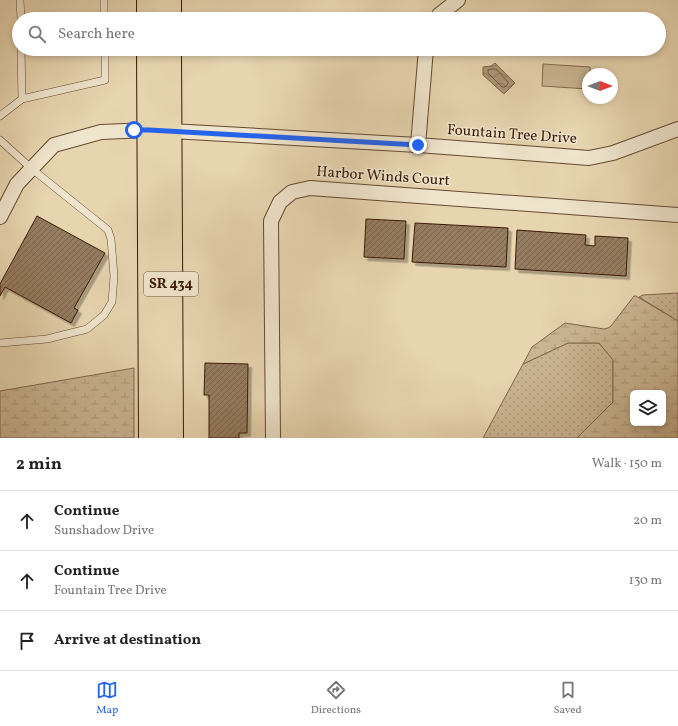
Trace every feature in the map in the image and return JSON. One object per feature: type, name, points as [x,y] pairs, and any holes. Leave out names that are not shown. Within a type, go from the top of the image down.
[{"type":"main road","points":[[148,0],[148,12]]},
{"type":"main road","points":[[170,0],[170,12]]},
{"type":"main road","name":"SR 434","points":[[148,56],[150,438]]},
{"type":"main road","name":"SR 434","points":[[170,56],[172,438]]},
{"type":"street","points":[[443,12],[458,0]]},
{"type":"street","points":[[418,145],[425,56]]},
{"type":"street","name":"Fountain Tree Drive","points":[[0,217],[17,184],[54,145],[101,132],[149,130],[170,131],[418,145],[589,158],[613,153],[678,129]]},
{"type":"street","name":"Harbor Winds Court","points":[[273,438],[271,221],[280,202],[292,192],[310,188],[678,215]]},
{"type":"lane","points":[[20,0],[21,12]]},
{"type":"lane","points":[[104,0],[104,12]]},
{"type":"lane","points":[[21,56],[22,99]]},
{"type":"lane","points":[[0,116],[22,99],[105,80],[105,56]]},
{"type":"lane","points":[[0,140],[108,230],[111,239],[114,276],[112,302],[104,315],[87,330],[48,339],[0,343]]},
{"type":"green space","points":[[543,64],[590,67],[582,68],[582,89],[542,86]]},
{"type":"green space","points":[[678,293],[678,321],[639,297],[643,295]]},
{"type":"green space","points":[[634,296],[678,321],[678,438],[577,438],[613,402],[613,360],[599,343],[568,343],[523,364],[532,347],[565,323],[604,329],[608,328]]},
{"type":"green space","points":[[568,343],[599,343],[613,360],[613,402],[577,438],[483,438],[523,364]]},
{"type":"green space","points":[[134,368],[134,438],[0,438],[0,391]]},
{"type":"water","points":[[495,63],[515,83],[504,94],[483,75],[483,67],[491,66]]},
{"type":"building","points":[[37,216],[105,253],[74,308],[78,310],[71,323],[5,287],[0,296],[0,284]]},
{"type":"building","points":[[366,219],[406,221],[404,259],[364,257]]},
{"type":"building","points":[[415,223],[508,228],[506,267],[412,262]]},
{"type":"building","points":[[517,230],[586,235],[585,245],[595,246],[595,236],[628,238],[626,276],[515,269]]},
{"type":"building","points":[[205,363],[248,364],[247,433],[239,433],[239,438],[209,438],[209,395],[204,395]]},
{"type":"route","points":[[134,130],[418,145]]}]
